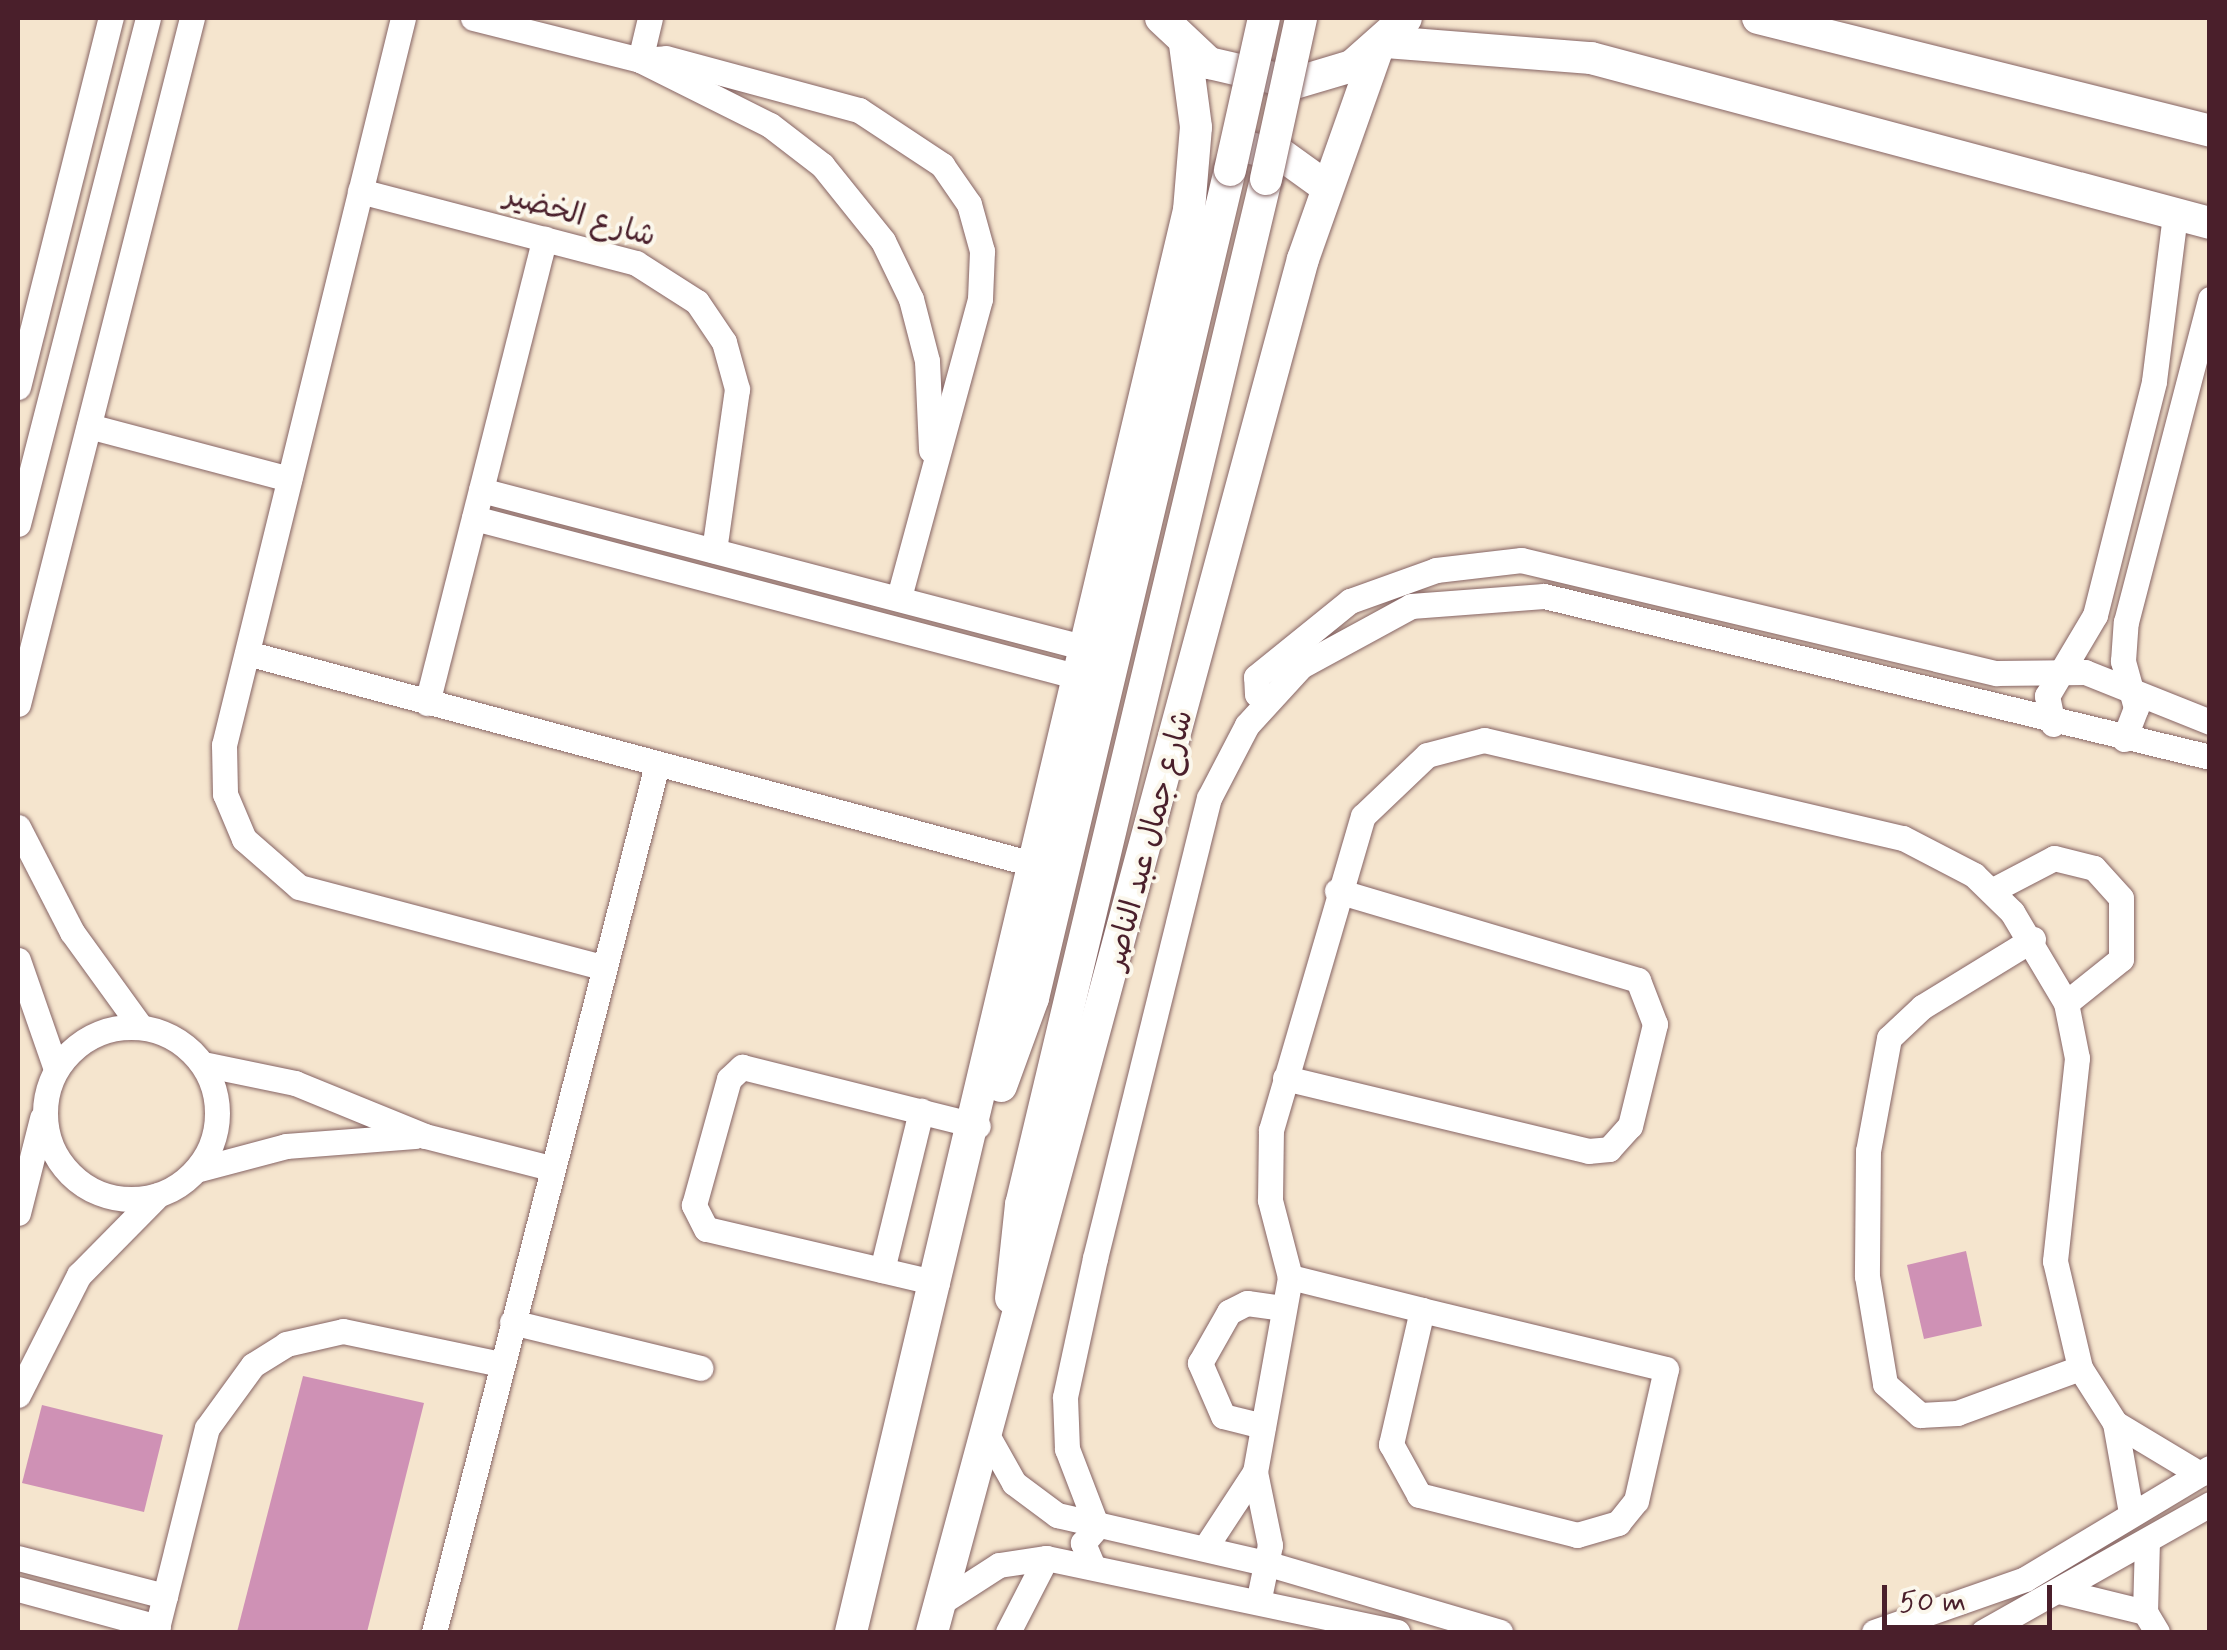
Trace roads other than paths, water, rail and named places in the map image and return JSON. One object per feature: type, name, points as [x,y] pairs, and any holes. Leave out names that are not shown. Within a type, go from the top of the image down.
[{"type":"main road","points":[[1161,18],[1184,46],[1236,75],[1295,83],[1390,36],[1505,31],[1592,58],[2210,224]]},
{"type":"main road","points":[[978,1126],[1034,998],[1264,18]]},
{"type":"main road","points":[[1014,1337],[1021,1205],[1301,18]]},
{"type":"main road","points":[[1758,18],[2210,130]]},
{"type":"main road","name":"شارع جمال عبد الناصر","points":[[936,1618],[1325,186],[1390,36]]},
{"type":"main road","points":[[851,1632],[978,1126],[1033,864],[1195,159],[1184,46]]},
{"type":"main road","points":[[1195,159],[1265,150],[1325,186]]},
{"type":"street","points":[[18,388],[28,310],[111,18]]},
{"type":"street","points":[[18,524],[148,18]]},
{"type":"street","points":[[18,704],[192,18]]},
{"type":"street","points":[[403,18],[247,652],[222,770],[232,817],[259,858],[299,887],[602,966]]},
{"type":"street","points":[[473,18],[640,60],[797,144],[883,241],[927,361],[929,490]]},
{"type":"street","points":[[640,60],[650,18]]},
{"type":"street","points":[[640,60],[666,58],[859,110],[916,144],[958,183],[977,227],[982,275],[900,594]]},
{"type":"street","name":"شارع الخضير","points":[[360,191],[659,273],[697,302],[724,342],[738,414],[714,550]]},
{"type":"street","points":[[2053,724],[2047,696],[2095,615],[2154,381],[2175,214]]},
{"type":"street","points":[[427,703],[544,239]]},
{"type":"street","points":[[2124,739],[2136,720],[2126,622],[2210,299]]},
{"type":"street","points":[[28,310],[70,321]]},
{"type":"street","points":[[89,426],[289,479]]},
{"type":"street","points":[[481,490],[900,594],[1082,662]]},
{"type":"street","points":[[474,518],[1082,662]]},
{"type":"street","points":[[1271,697],[1257,694],[1256,677],[1320,619],[1436,570],[1499,561],[1561,564],[1997,672],[2100,676],[2133,696],[2210,722]]},
{"type":"street","points":[[1096,1528],[1067,1448],[1065,1397],[1209,798],[1271,697],[1300,666],[1381,617],[1499,593],[1724,636],[2053,724],[2210,757]]},
{"type":"street","points":[[247,652],[1033,864]]},
{"type":"street","points":[[1259,1598],[1269,1564],[1255,1472],[1290,1277],[1267,1155],[1286,1078],[1350,843],[1380,791],[1427,755],[1484,740],[1876,830],[1927,849],[1991,891],[2033,940],[2066,1004],[2077,1074],[2055,1198],[2055,1261],[2080,1368],[2115,1422],[2130,1513]]},
{"type":"street","points":[[434,1632],[602,966],[657,765]]},
{"type":"street","points":[[18,827],[72,932],[140,1026]]},
{"type":"street","points":[[1991,891],[2054,858],[2109,881],[2127,918],[2121,959],[2066,1004]]},
{"type":"street","points":[[1286,1078],[1588,1151],[1609,1149],[1630,1126],[1654,1024],[1638,980],[1338,891]]},
{"type":"street","points":[[2033,940],[1889,1038],[1868,1150],[1867,1276],[1885,1384],[1920,1416],[1958,1412],[2080,1368]]},
{"type":"street","points":[[18,960],[56,1069]]},
{"type":"street","points":[[18,1213],[56,1069],[77,1044],[140,1026],[164,1032],[202,1064],[310,1088],[425,1136],[551,1168]]},
{"type":"street","points":[[196,1170],[215,1118],[202,1064]]},
{"type":"street","points":[[937,1283],[706,1228],[694,1205],[729,1080],[742,1067],[978,1126]]},
{"type":"street","points":[[44,1108],[49,1142],[92,1191],[158,1195]]},
{"type":"street","points":[[882,1270],[921,1111]]},
{"type":"street","points":[[18,1395],[79,1275],[158,1195],[196,1170],[317,1142],[425,1136]]},
{"type":"street","points":[[1290,1277],[1666,1369],[1636,1502],[1618,1522],[1555,1532],[1438,1503],[1404,1482],[1391,1444],[1422,1310]]},
{"type":"street","points":[[1263,1426],[1224,1416],[1200,1362],[1229,1312],[1247,1303],[1284,1308]]},
{"type":"street","points":[[512,1322],[700,1368]]},
{"type":"street","points":[[18,1589],[157,1630],[207,1428],[226,1393],[268,1354],[304,1337],[362,1331],[502,1364]]},
{"type":"street","points":[[2115,1422],[2205,1471]]},
{"type":"street","points":[[987,1435],[1026,1495],[1096,1528],[1269,1564],[1500,1632]]},
{"type":"street","points":[[1874,1632],[2025,1579],[2205,1471]]},
{"type":"street","points":[[1205,1548],[1255,1472]]},
{"type":"street","points":[[1982,1632],[2210,1504]]},
{"type":"street","points":[[1091,1562],[1083,1543],[1096,1528]]},
{"type":"street","points":[[2058,1591],[2151,1622],[2147,1541]]},
{"type":"street","points":[[18,1558],[165,1596]]},
{"type":"street","points":[[936,1618],[999,1565],[1046,1558],[1091,1562],[1396,1632]]},
{"type":"street","points":[[1008,1632],[1046,1558]]}]
